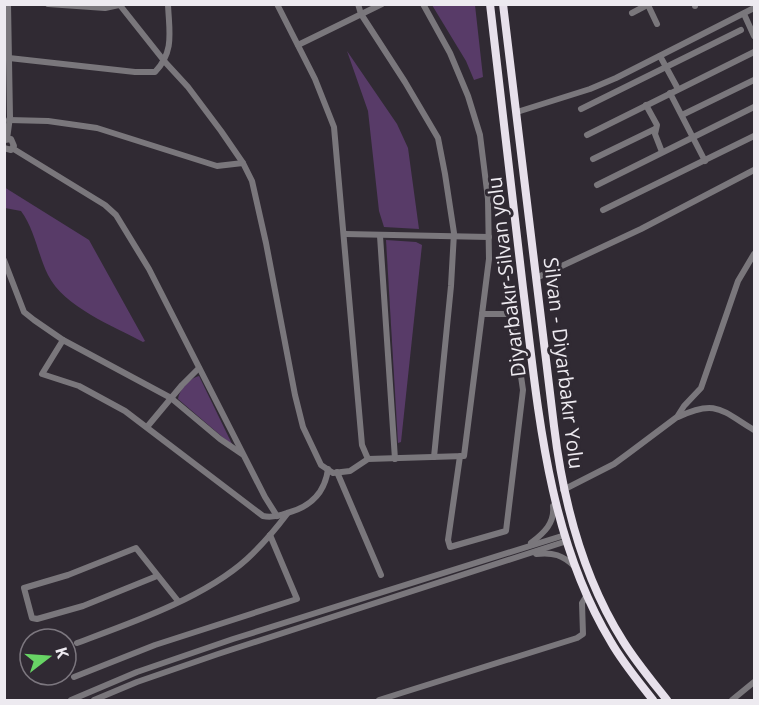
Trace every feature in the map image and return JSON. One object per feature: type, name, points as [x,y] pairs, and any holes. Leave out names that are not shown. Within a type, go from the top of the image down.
[{"type":"highway","name":"Diyarbakır-Silvan yolu","points":[[490,4],[533,372],[551,485],[575,568],[587,595],[611,642],[654,700]]},
{"type":"highway","name":"Silvan - Diyarbakır Yolu","points":[[503,4],[563,490],[580,546],[605,611],[623,642],[667,700]]},
{"type":"street","points":[[8,4],[6,14],[9,120],[6,140],[14,142],[7,151],[105,205],[116,215],[149,269],[265,497],[277,516]]},
{"type":"street","points":[[48,4],[105,8],[119,5],[188,87],[243,163],[252,181],[303,427],[321,465],[333,473],[350,471],[369,459],[464,456],[489,259],[488,199],[480,135],[468,96],[450,53],[423,4]]},
{"type":"street","points":[[9,58],[135,72],[155,72],[165,62],[169,39],[168,4]]},
{"type":"street","points":[[278,4],[318,86],[334,127],[363,445],[369,459]]},
{"type":"street","points":[[358,4],[438,138],[445,174],[454,237],[452,286],[434,457]]},
{"type":"street","points":[[298,45],[382,4]]},
{"type":"street","points":[[746,4],[746,13],[754,36]]},
{"type":"street","points":[[634,10],[649,5],[657,24]]},
{"type":"street","points":[[517,112],[590,89],[616,78],[754,8]]},
{"type":"street","points":[[581,109],[741,30]]},
{"type":"street","points":[[587,135],[754,52]]},
{"type":"street","points":[[660,56],[678,90]]},
{"type":"street","points":[[682,115],[754,80]]},
{"type":"street","points":[[670,93],[705,161]]},
{"type":"street","points":[[646,105],[657,125],[655,129],[662,152]]},
{"type":"street","points":[[597,184],[754,107]]},
{"type":"street","points":[[9,120],[48,121],[97,128],[217,166],[243,163]]},
{"type":"street","points":[[593,159],[655,129]]},
{"type":"street","points":[[603,210],[754,136]]},
{"type":"street","points":[[536,278],[641,229],[754,170]]},
{"type":"street","points":[[345,234],[489,237]]},
{"type":"street","points":[[380,236],[395,459]]},
{"type":"street","points":[[677,417],[701,388],[738,281],[754,254]]},
{"type":"street","points":[[4,260],[24,312],[63,340],[171,398],[245,457]]},
{"type":"street","points":[[459,456],[448,540],[450,548],[506,531],[523,390],[512,315],[482,314]]},
{"type":"street","points":[[63,340],[42,374],[79,386],[125,411],[263,516],[277,516],[304,508],[317,496],[327,479],[328,469]]},
{"type":"street","points":[[147,427],[199,368]]},
{"type":"street","points":[[563,490],[614,464],[677,417],[691,410],[712,406],[754,430]]},
{"type":"street","points":[[337,472],[381,575]]},
{"type":"street","points":[[525,546],[537,538],[551,523],[554,514],[551,485]]},
{"type":"street","points":[[78,643],[123,626],[218,580],[245,560],[287,513]]},
{"type":"street","points":[[78,675],[155,645],[297,598],[270,534]]},
{"type":"street","points":[[71,700],[137,672],[233,639],[525,546],[566,538]]},
{"type":"street","points":[[94,700],[137,682],[218,654],[526,554],[566,538]]},
{"type":"street","points":[[157,576],[83,606],[37,619],[32,618],[24,595],[24,588],[136,548],[178,601]]},
{"type":"street","points":[[526,554],[560,555],[575,568]]},
{"type":"street","points":[[379,700],[577,638],[583,634],[582,603],[587,595]]},
{"type":"street","points":[[732,700],[754,682]]},
{"type":"shaded area","points":[[432,5],[475,5],[483,77],[474,80],[466,61]]},
{"type":"shaded area","points":[[347,51],[397,124],[408,148],[419,229],[384,227],[379,211],[368,111]]},
{"type":"shaded area","points":[[4,187],[89,240],[145,341],[104,322],[65,297],[48,275],[26,218],[21,211],[5,208]]},
{"type":"shaded area","points":[[386,240],[416,242],[422,245],[401,442],[398,443]]},
{"type":"shaded area","points":[[199,376],[233,446],[178,399],[186,385]]}]
